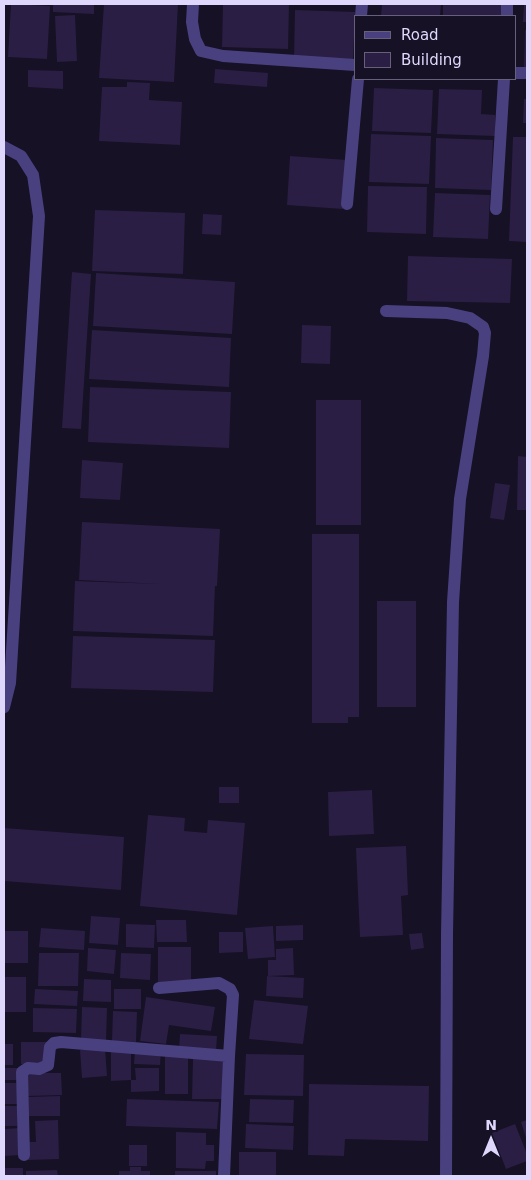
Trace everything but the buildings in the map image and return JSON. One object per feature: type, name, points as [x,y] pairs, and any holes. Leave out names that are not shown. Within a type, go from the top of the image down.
[{"type":"street","points":[[193,4],[192,22],[195,39],[201,50],[223,56],[354,65]]},
{"type":"street","points":[[347,204],[358,80]]},
{"type":"street","points":[[496,209],[504,80]]},
{"type":"street","points":[[4,147],[21,156],[33,175],[39,216],[10,683],[4,707]]},
{"type":"street","points":[[386,311],[447,313],[470,318],[483,327],[484,333],[483,356],[460,499],[453,602],[447,934],[446,1176]]},
{"type":"street","points":[[159,988],[219,983],[230,989],[233,995],[224,1176]]},
{"type":"street","points":[[24,1155],[22,1072],[28,1068],[39,1069],[48,1065],[50,1047],[54,1043],[61,1042],[229,1056]]}]
